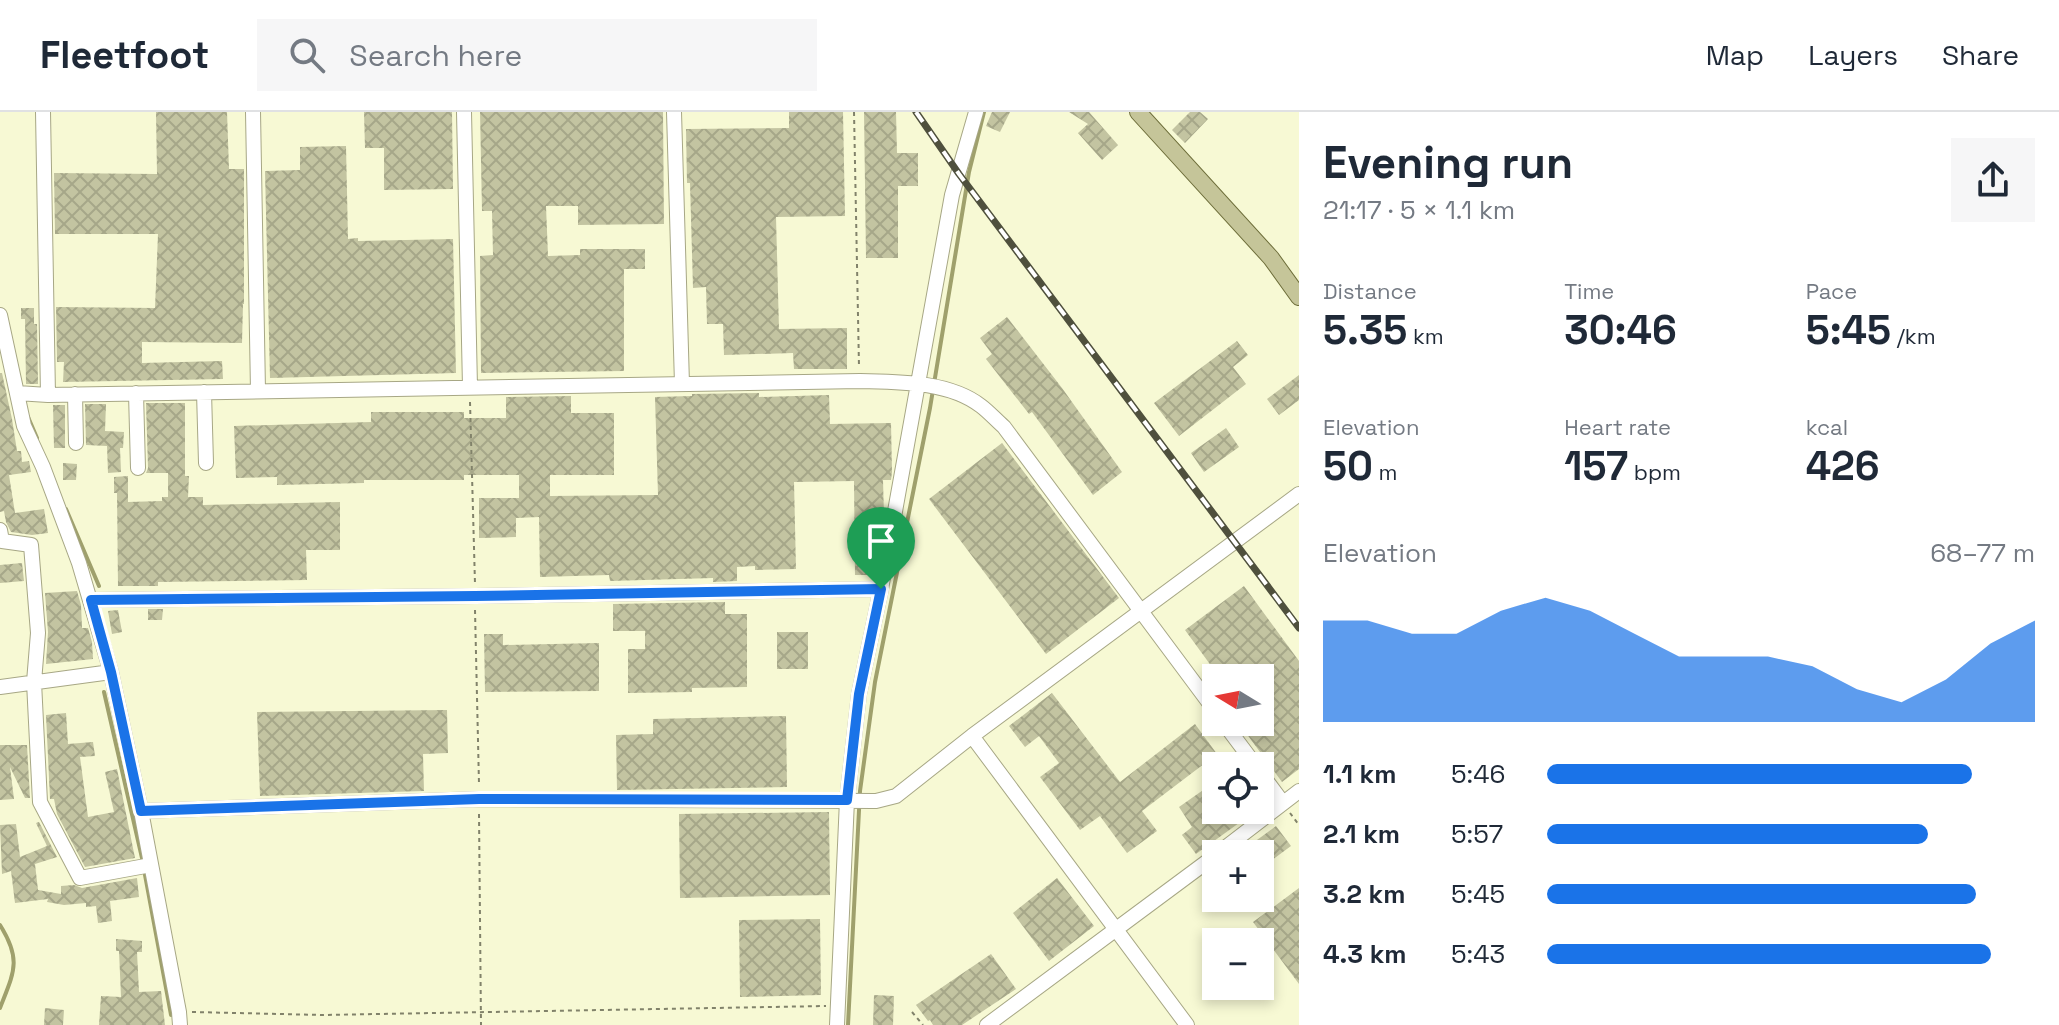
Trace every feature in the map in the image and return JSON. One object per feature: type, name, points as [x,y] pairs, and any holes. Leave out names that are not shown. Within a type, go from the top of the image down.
[{"type":"main road","points":[[1138,112],[1271,258],[1299,297]]},
{"type":"street","points":[[43,112],[48,395]]},
{"type":"street","points":[[253,112],[258,391]]},
{"type":"street","points":[[464,112],[470,387]]},
{"type":"street","points":[[674,112],[682,384]]},
{"type":"street","points":[[837,1025],[847,800],[859,694],[952,195],[976,112]]},
{"type":"street","points":[[0,315],[24,426],[79,563],[111,672],[180,1018]]},
{"type":"street","points":[[17,393],[48,395],[860,381],[918,384],[950,391],[979,404],[1004,427],[1202,693]]},
{"type":"street","points":[[204,392],[206,463]]},
{"type":"street","points":[[136,393],[138,468]]},
{"type":"street","points":[[75,394],[76,443]]},
{"type":"street","points":[[141,811],[479,799],[876,801],[896,796],[972,736],[1299,494]]},
{"type":"street","points":[[0,530],[2,541],[31,545],[38,633],[34,682],[40,802],[80,878],[151,865]]},
{"type":"street","points":[[91,600],[881,589]]},
{"type":"street","points":[[0,687],[111,672]]},
{"type":"street","points":[[972,736],[1187,1025]]},
{"type":"street","points":[[1274,791],[1283,803]]},
{"type":"street","points":[[1234,840],[1299,791]]},
{"type":"street","points":[[987,1025],[1202,864]]},
{"type":"path","points":[[854,112],[860,381]]},
{"type":"path","points":[[479,799],[481,1025]]},
{"type":"path","points":[[180,1018],[838,1005]]},
{"type":"path","points":[[912,1012],[923,1025]]},
{"type":"building","points":[[156,112],[227,112],[229,169],[244,169],[242,343],[142,342],[142,363],[222,361],[223,379],[63,382],[64,362],[57,362],[56,307],[155,308],[158,234],[55,234],[54,173],[157,174]]},
{"type":"building","points":[[364,112],[452,112],[453,189],[384,190],[384,148],[365,148]]},
{"type":"building","points":[[480,112],[663,112],[664,224],[578,225],[578,206],[546,206],[548,256],[580,255],[580,249],[645,249],[645,269],[624,269],[624,371],[481,373],[480,256],[493,255],[492,211],[482,211]]},
{"type":"building","points":[[789,112],[843,112],[845,216],[776,217],[779,329],[847,328],[847,369],[794,369],[793,353],[724,355],[723,324],[707,324],[706,287],[693,288],[686,129],[789,128]]},
{"type":"building","points":[[864,112],[896,112],[897,153],[918,153],[918,186],[898,186],[898,258],[866,258]]},
{"type":"building","points":[[992,112],[1010,112],[1000,132],[986,126]]},
{"type":"building","points":[[1069,112],[1089,112],[1118,145],[1102,160],[1078,133],[1088,124]]},
{"type":"building","points":[[1190,112],[1200,112],[1208,119],[1185,143],[1172,130]]},
{"type":"building","points":[[346,146],[348,239],[453,239],[456,373],[270,378],[265,171],[300,170],[300,147]]},
{"type":"building","points":[[21,308],[34,308],[38,384],[26,384],[25,319],[21,319]]},
{"type":"building","points":[[1007,317],[1122,472],[1093,495],[1032,412],[1029,414],[986,359],[992,354],[980,338]]},
{"type":"building","points":[[1237,341],[1248,355],[1233,367],[1246,384],[1179,436],[1154,403]]},
{"type":"building","points":[[0,373],[17,451],[21,451],[22,462],[29,461],[31,472],[9,475],[15,513],[44,509],[48,533],[32,535],[11,532],[4,511],[0,512]]},
{"type":"building","points":[[1299,375],[1299,400],[1279,415],[1267,399]]},
{"type":"building","points":[[759,393],[759,397],[829,395],[830,424],[891,423],[891,480],[883,480],[884,516],[871,575],[855,575],[854,481],[794,482],[796,569],[737,567],[737,581],[713,582],[713,578],[610,581],[609,575],[540,577],[539,517],[516,518],[516,537],[479,538],[479,498],[519,498],[519,475],[464,475],[464,480],[364,480],[364,483],[277,485],[277,477],[236,478],[234,426],[371,422],[371,412],[464,412],[464,418],[506,418],[506,397],[571,396],[571,413],[614,413],[614,475],[550,475],[550,496],[658,495],[655,397]]},
{"type":"building","points":[[146,403],[185,403],[188,497],[203,497],[203,505],[340,502],[340,550],[306,550],[307,580],[158,582],[158,586],[118,586],[117,493],[114,493],[114,477],[128,476],[128,502],[162,501],[162,497],[168,497],[168,473],[146,473]]},
{"type":"building","points":[[85,404],[106,404],[105,431],[124,432],[123,448],[120,448],[121,472],[108,473],[107,446],[86,445]]},
{"type":"building","points":[[53,405],[65,405],[65,448],[54,448]]},
{"type":"building","points":[[1226,428],[1239,447],[1204,472],[1191,453]]},
{"type":"building","points":[[1002,443],[1119,598],[1046,654],[929,499]]},
{"type":"building","points":[[63,463],[77,464],[76,480],[63,480]]},
{"type":"building","points":[[22,563],[24,581],[0,583],[0,565]]},
{"type":"building","points":[[1244,586],[1299,661],[1299,769],[1282,782],[1274,771],[1274,752],[1260,752],[1248,736],[1274,736],[1274,664],[1210,664],[1185,630]]},
{"type":"building","points":[[77,591],[82,628],[88,628],[93,659],[46,664],[48,632],[45,593]]},
{"type":"building","points":[[725,602],[725,614],[747,614],[747,687],[628,693],[628,649],[645,649],[645,631],[613,631],[613,604]]},
{"type":"building","points":[[148,609],[163,609],[162,620],[148,620]]},
{"type":"building","points":[[118,610],[122,632],[112,634],[108,611]]},
{"type":"building","points":[[777,632],[808,632],[808,669],[777,669]]},
{"type":"building","points":[[484,634],[503,634],[503,645],[599,643],[599,691],[485,692]]},
{"type":"building","points":[[1052,693],[1120,782],[1195,724],[1216,752],[1202,752],[1202,765],[1142,811],[1157,831],[1127,853],[1100,816],[1080,830],[1040,777],[1059,763],[1039,736],[1025,747],[1009,726]]},
{"type":"building","points":[[447,710],[448,753],[423,754],[424,791],[260,796],[257,712]]},
{"type":"building","points":[[66,713],[68,744],[93,742],[95,756],[80,757],[88,817],[114,812],[105,772],[117,769],[135,858],[85,867],[57,814],[54,799],[50,799],[46,715]]},
{"type":"building","points":[[786,716],[787,787],[617,790],[616,735],[653,734],[653,719]]},
{"type":"building","points":[[0,745],[27,745],[30,798],[25,798],[10,767],[14,799],[0,800]]},
{"type":"building","points":[[1202,791],[1202,824],[1238,824],[1215,840],[1202,840],[1202,850],[1196,854],[1182,835],[1192,827],[1179,807]]},
{"type":"building","points":[[829,812],[830,895],[680,898],[679,814]]},
{"type":"building","points":[[39,822],[57,857],[35,864],[38,890],[61,894],[61,886],[82,888],[137,878],[139,897],[110,901],[112,921],[98,923],[96,906],[86,907],[86,903],[64,905],[47,902],[48,899],[15,903],[11,871],[2,874],[0,825],[16,824],[20,857],[47,846],[36,823]]},
{"type":"building","points":[[1276,826],[1291,846],[1274,859],[1274,840],[1257,840]]},
{"type":"building","points":[[1057,878],[1094,926],[1049,961],[1013,913]]},
{"type":"building","points":[[1299,888],[1299,984],[1274,950],[1274,928],[1257,928],[1253,922],[1267,912],[1274,912],[1274,906]]},
{"type":"building","points":[[820,919],[821,995],[740,997],[739,920]]},
{"type":"building","points":[[116,939],[142,941],[142,952],[137,952],[139,992],[161,991],[165,1025],[99,1025],[101,996],[121,997]]},
{"type":"building","points":[[991,954],[1016,989],[962,1025],[933,1025],[928,1021],[916,1005]]},
{"type":"building","points":[[874,995],[894,996],[893,1025],[873,1025]]},
{"type":"building","points":[[45,1008],[64,1010],[63,1025],[44,1025]]},
{"type":"waterway","points":[[848,1025],[860,791],[875,682],[930,408],[969,172],[984,112]]},
{"type":"waterway","points":[[28,417],[37,438]]},
{"type":"waterway","points":[[66,509],[99,586]]},
{"type":"waterway","points":[[104,692],[142,858]]},
{"type":"waterway","points":[[145,875],[171,1015]]},
{"type":"waterway","points":[[0,925],[11,948],[14,966],[0,1008]]},
{"type":"railway","points":[[916,112],[959,174],[1299,628]]},
{"type":"route","points":[[881,589],[859,694],[847,800],[479,799],[141,811],[111,672],[91,600],[475,596],[881,589]]}]
